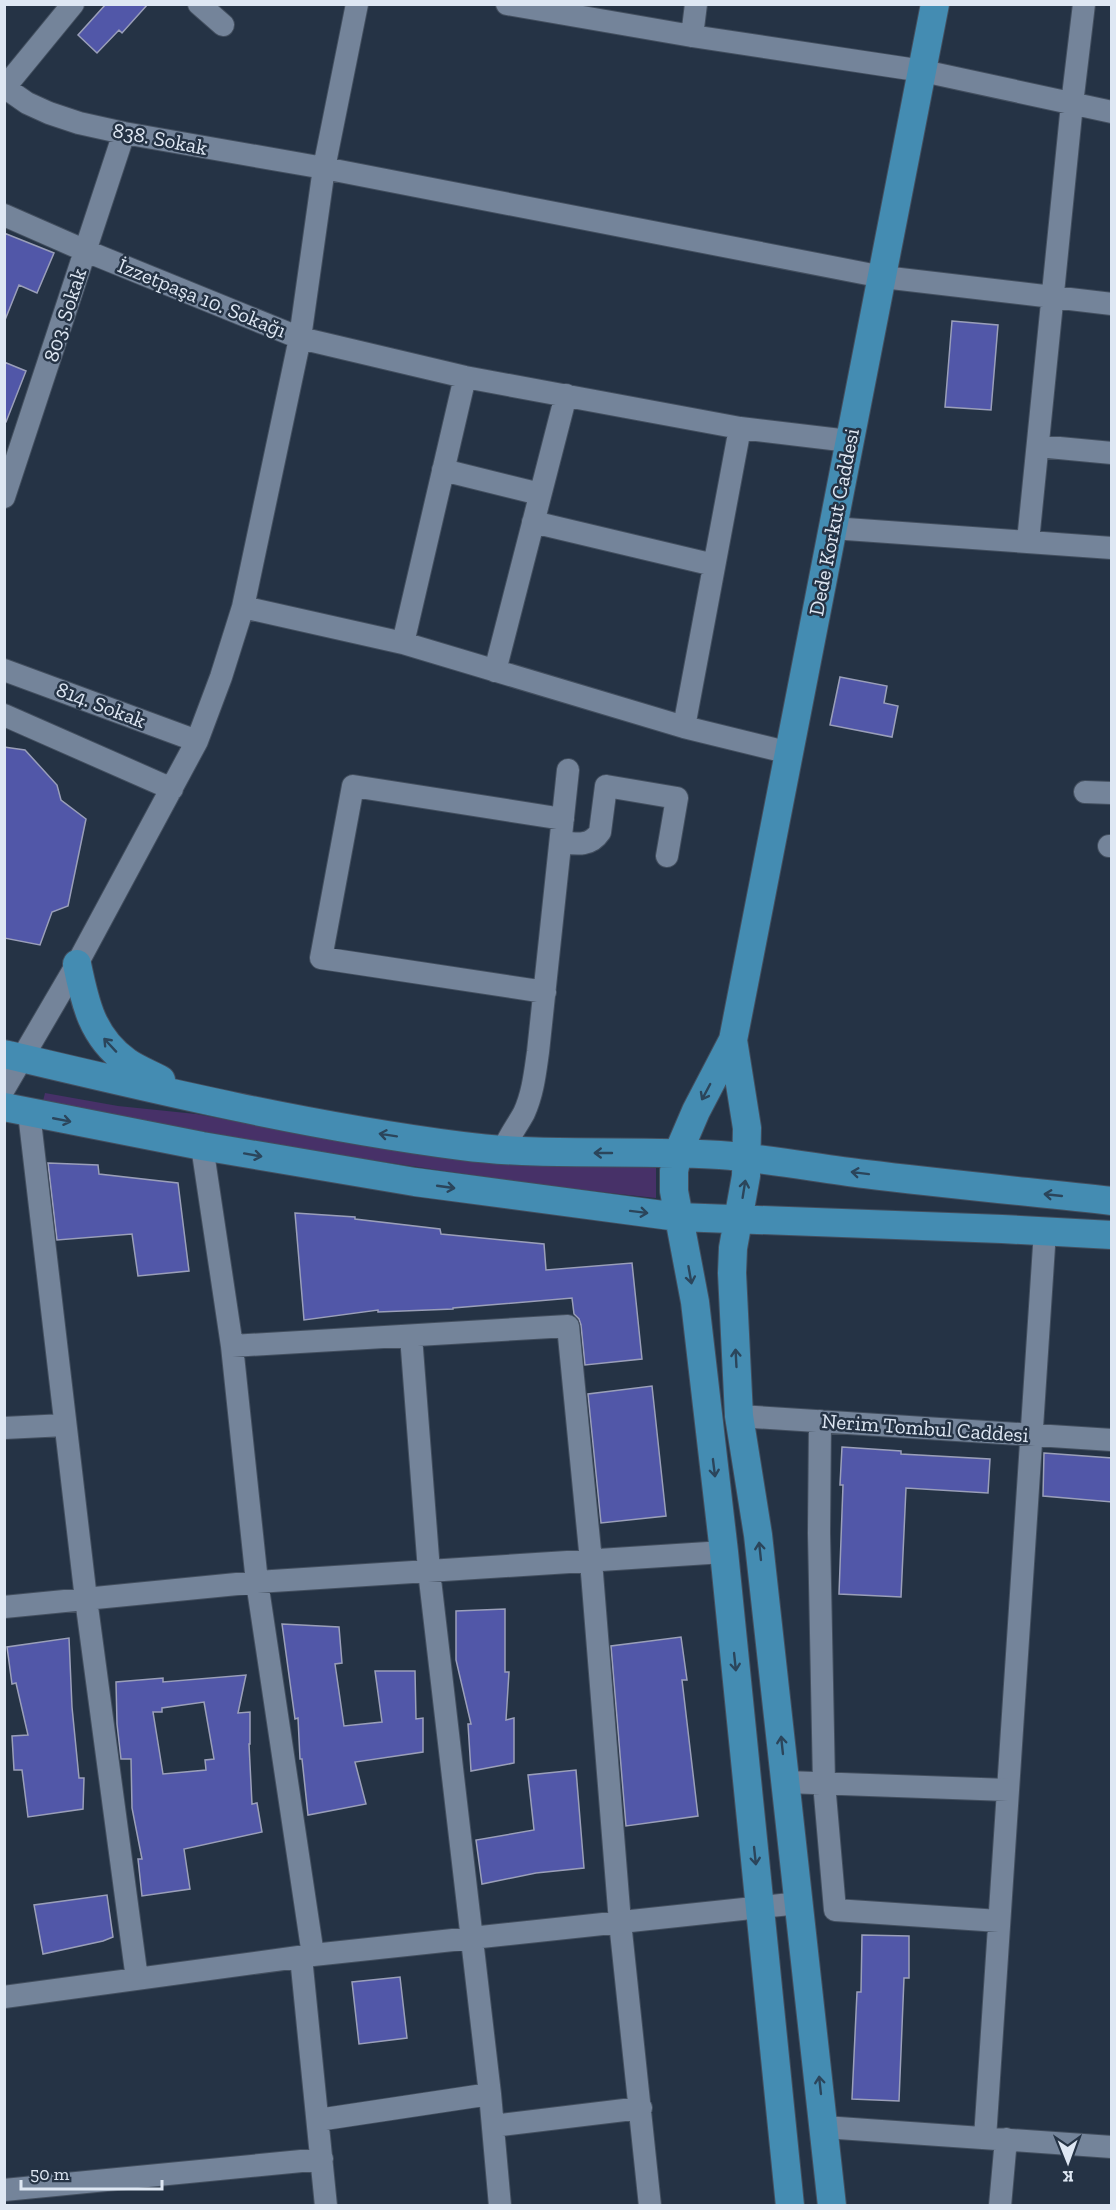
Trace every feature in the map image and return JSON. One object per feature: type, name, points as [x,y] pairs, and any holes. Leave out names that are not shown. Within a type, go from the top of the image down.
[{"type":"main road","name":"Dede Korkut Caddesi","points":[[790,2205],[724,1552],[695,1302],[678,1217],[674,1171],[678,1153],[696,1111],[733,1040],[935,4]]},
{"type":"main road","points":[[77,964],[86,1006],[99,1033],[111,1047],[127,1062],[194,1098]]},
{"type":"main road","name":"Dede Korkut Caddesi","points":[[733,1040],[747,1128],[746,1176],[732,1273],[740,1416],[759,1535],[832,2205]]},
{"type":"main road","points":[[14,1056],[301,1121],[503,1151],[571,1154],[678,1153],[746,1157],[909,1179],[1112,1201]]},
{"type":"main road","points":[[17,1110],[202,1146],[427,1184],[678,1217],[1112,1235]]},
{"type":"street","points":[[5,87],[73,4]]},
{"type":"street","points":[[199,4],[223,25]]},
{"type":"street","points":[[4,1089],[14,1056],[77,964],[172,789],[197,741],[221,677],[243,608],[300,338],[324,168],[357,4]]},
{"type":"street","points":[[507,4],[692,36],[923,71],[1112,112]]},
{"type":"street","points":[[692,36],[696,4]]},
{"type":"street","points":[[1028,541],[1084,4]]},
{"type":"street","name":"838. Sokak","points":[[5,87],[27,103],[49,113],[79,123],[124,133],[324,168],[883,277],[1112,304]]},
{"type":"street","name":"803. Sokak","points":[[6,485],[124,133]]},
{"type":"street","name":"İzzetpaşa 10. Sokağı","points":[[4,215],[300,338],[465,377],[740,428],[849,441]]},
{"type":"street","points":[[403,643],[465,377]]},
{"type":"street","points":[[495,671],[566,395]]},
{"type":"street","points":[[684,727],[740,428]]},
{"type":"street","points":[[1038,446],[1112,453]]},
{"type":"street","points":[[443,470],[540,494]]},
{"type":"street","points":[[533,522],[714,565]]},
{"type":"street","points":[[832,528],[1112,548]]},
{"type":"street","points":[[243,608],[403,643],[684,727],[790,753]]},
{"type":"street","name":"814. Sokak","points":[[4,669],[197,741]]},
{"type":"street","points":[[4,715],[172,789]]},
{"type":"street","points":[[503,1151],[507,1139],[523,1114],[532,1090],[545,992],[568,770]]},
{"type":"street","points":[[545,992],[321,958],[353,786],[563,819]]},
{"type":"street","points":[[561,842],[583,844],[597,837],[600,832],[606,786],[677,798],[667,856]]},
{"type":"street","points":[[1085,792],[1112,793]]},
{"type":"street","points":[[17,1110],[65,1425],[137,1978]]},
{"type":"street","points":[[202,1146],[231,1346],[257,1582],[307,1956],[326,2205]]},
{"type":"street","points":[[1000,2205],[995,2139],[999,1921],[1045,1231]]},
{"type":"street","points":[[231,1346],[568,1326],[591,1561],[620,1922],[650,2205]]},
{"type":"street","points":[[411,1336],[429,1571],[490,2094],[500,2205]]},
{"type":"street","name":"Nerim Tombul Caddesi","points":[[740,1416],[1112,1440]]},
{"type":"street","points":[[820,1421],[819,1533],[824,1783],[835,1910],[999,1921]]},
{"type":"street","points":[[4,1428],[65,1425]]},
{"type":"street","points":[[4,1607],[257,1582],[724,1552]]},
{"type":"street","points":[[786,1782],[1008,1790]]},
{"type":"street","points":[[4,1996],[307,1956],[800,1903]]},
{"type":"street","points":[[318,2120],[490,2094]]},
{"type":"street","points":[[493,2126],[641,2108]]},
{"type":"street","points":[[824,2127],[1112,2147]]},
{"type":"street","points":[[4,2190],[322,2159]]},
{"type":"shaded area","points":[[45,1093],[118,1106],[196,1114],[345,1142],[656,1163],[656,1198],[425,1168],[195,1130],[43,1101]]},
{"type":"building","points":[[106,4],[148,4],[122,33],[119,30],[97,53],[78,35]]},
{"type":"building","points":[[4,233],[54,253],[37,293],[19,285],[5,320]]},
{"type":"building","points":[[952,321],[998,325],[991,410],[945,407]]},
{"type":"building","points":[[4,362],[26,371],[6,422],[4,422]]},
{"type":"building","points":[[840,677],[887,686],[884,703],[898,706],[892,737],[830,725]]},
{"type":"building","points":[[4,747],[25,750],[57,785],[61,800],[86,819],[68,906],[52,912],[40,945],[4,938]]},
{"type":"building","points":[[48,1163],[98,1165],[99,1174],[178,1183],[189,1271],[138,1276],[132,1234],[57,1240]]},
{"type":"building","points":[[295,1213],[355,1217],[355,1219],[440,1229],[441,1234],[544,1244],[546,1270],[632,1263],[642,1359],[585,1365],[581,1325],[574,1314],[572,1298],[453,1309],[378,1312],[378,1310],[304,1320]]},
{"type":"building","points":[[652,1386],[666,1516],[601,1523],[588,1394]]},
{"type":"building","points":[[842,1447],[901,1451],[901,1454],[990,1459],[988,1493],[906,1488],[901,1597],[839,1594]]},
{"type":"building","points":[[1044,1453],[1112,1458],[1112,1502],[1043,1496]]},
{"type":"building","points":[[505,1609],[505,1672],[509,1672],[506,1720],[514,1718],[514,1763],[471,1771],[468,1724],[471,1724],[456,1660],[456,1611]]},
{"type":"building","points":[[282,1624],[339,1627],[342,1663],[335,1664],[344,1726],[382,1722],[375,1671],[415,1671],[416,1719],[423,1718],[423,1752],[355,1762],[366,1804],[308,1815],[302,1759],[300,1759],[298,1718],[295,1719]]},
{"type":"building","points":[[681,1637],[687,1680],[682,1680],[698,1816],[626,1826],[611,1646]]},
{"type":"building","points":[[69,1638],[72,1707],[79,1778],[84,1778],[83,1809],[28,1817],[22,1770],[14,1770],[12,1736],[28,1735],[16,1683],[12,1684],[7,1647]]},
{"type":"building","points":[[246,1675],[238,1713],[250,1712],[252,1804],[257,1803],[262,1832],[184,1849],[190,1889],[142,1896],[138,1859],[142,1859],[132,1808],[131,1759],[121,1759],[116,1682],[163,1678],[163,1682]],"holes":[[[204,1702],[214,1759],[205,1760],[206,1770],[163,1774],[153,1712],[162,1712],[162,1708]]]},
{"type":"building","points":[[576,1770],[584,1868],[536,1873],[482,1884],[476,1840],[534,1830],[528,1775]]},
{"type":"building","points":[[107,1895],[113,1937],[43,1954],[34,1905]]},
{"type":"building","points":[[862,1935],[909,1936],[909,1978],[904,1978],[899,2101],[852,2099],[857,1992],[861,1992]]},
{"type":"building","points":[[400,1977],[407,2038],[359,2044],[352,1982]]}]
